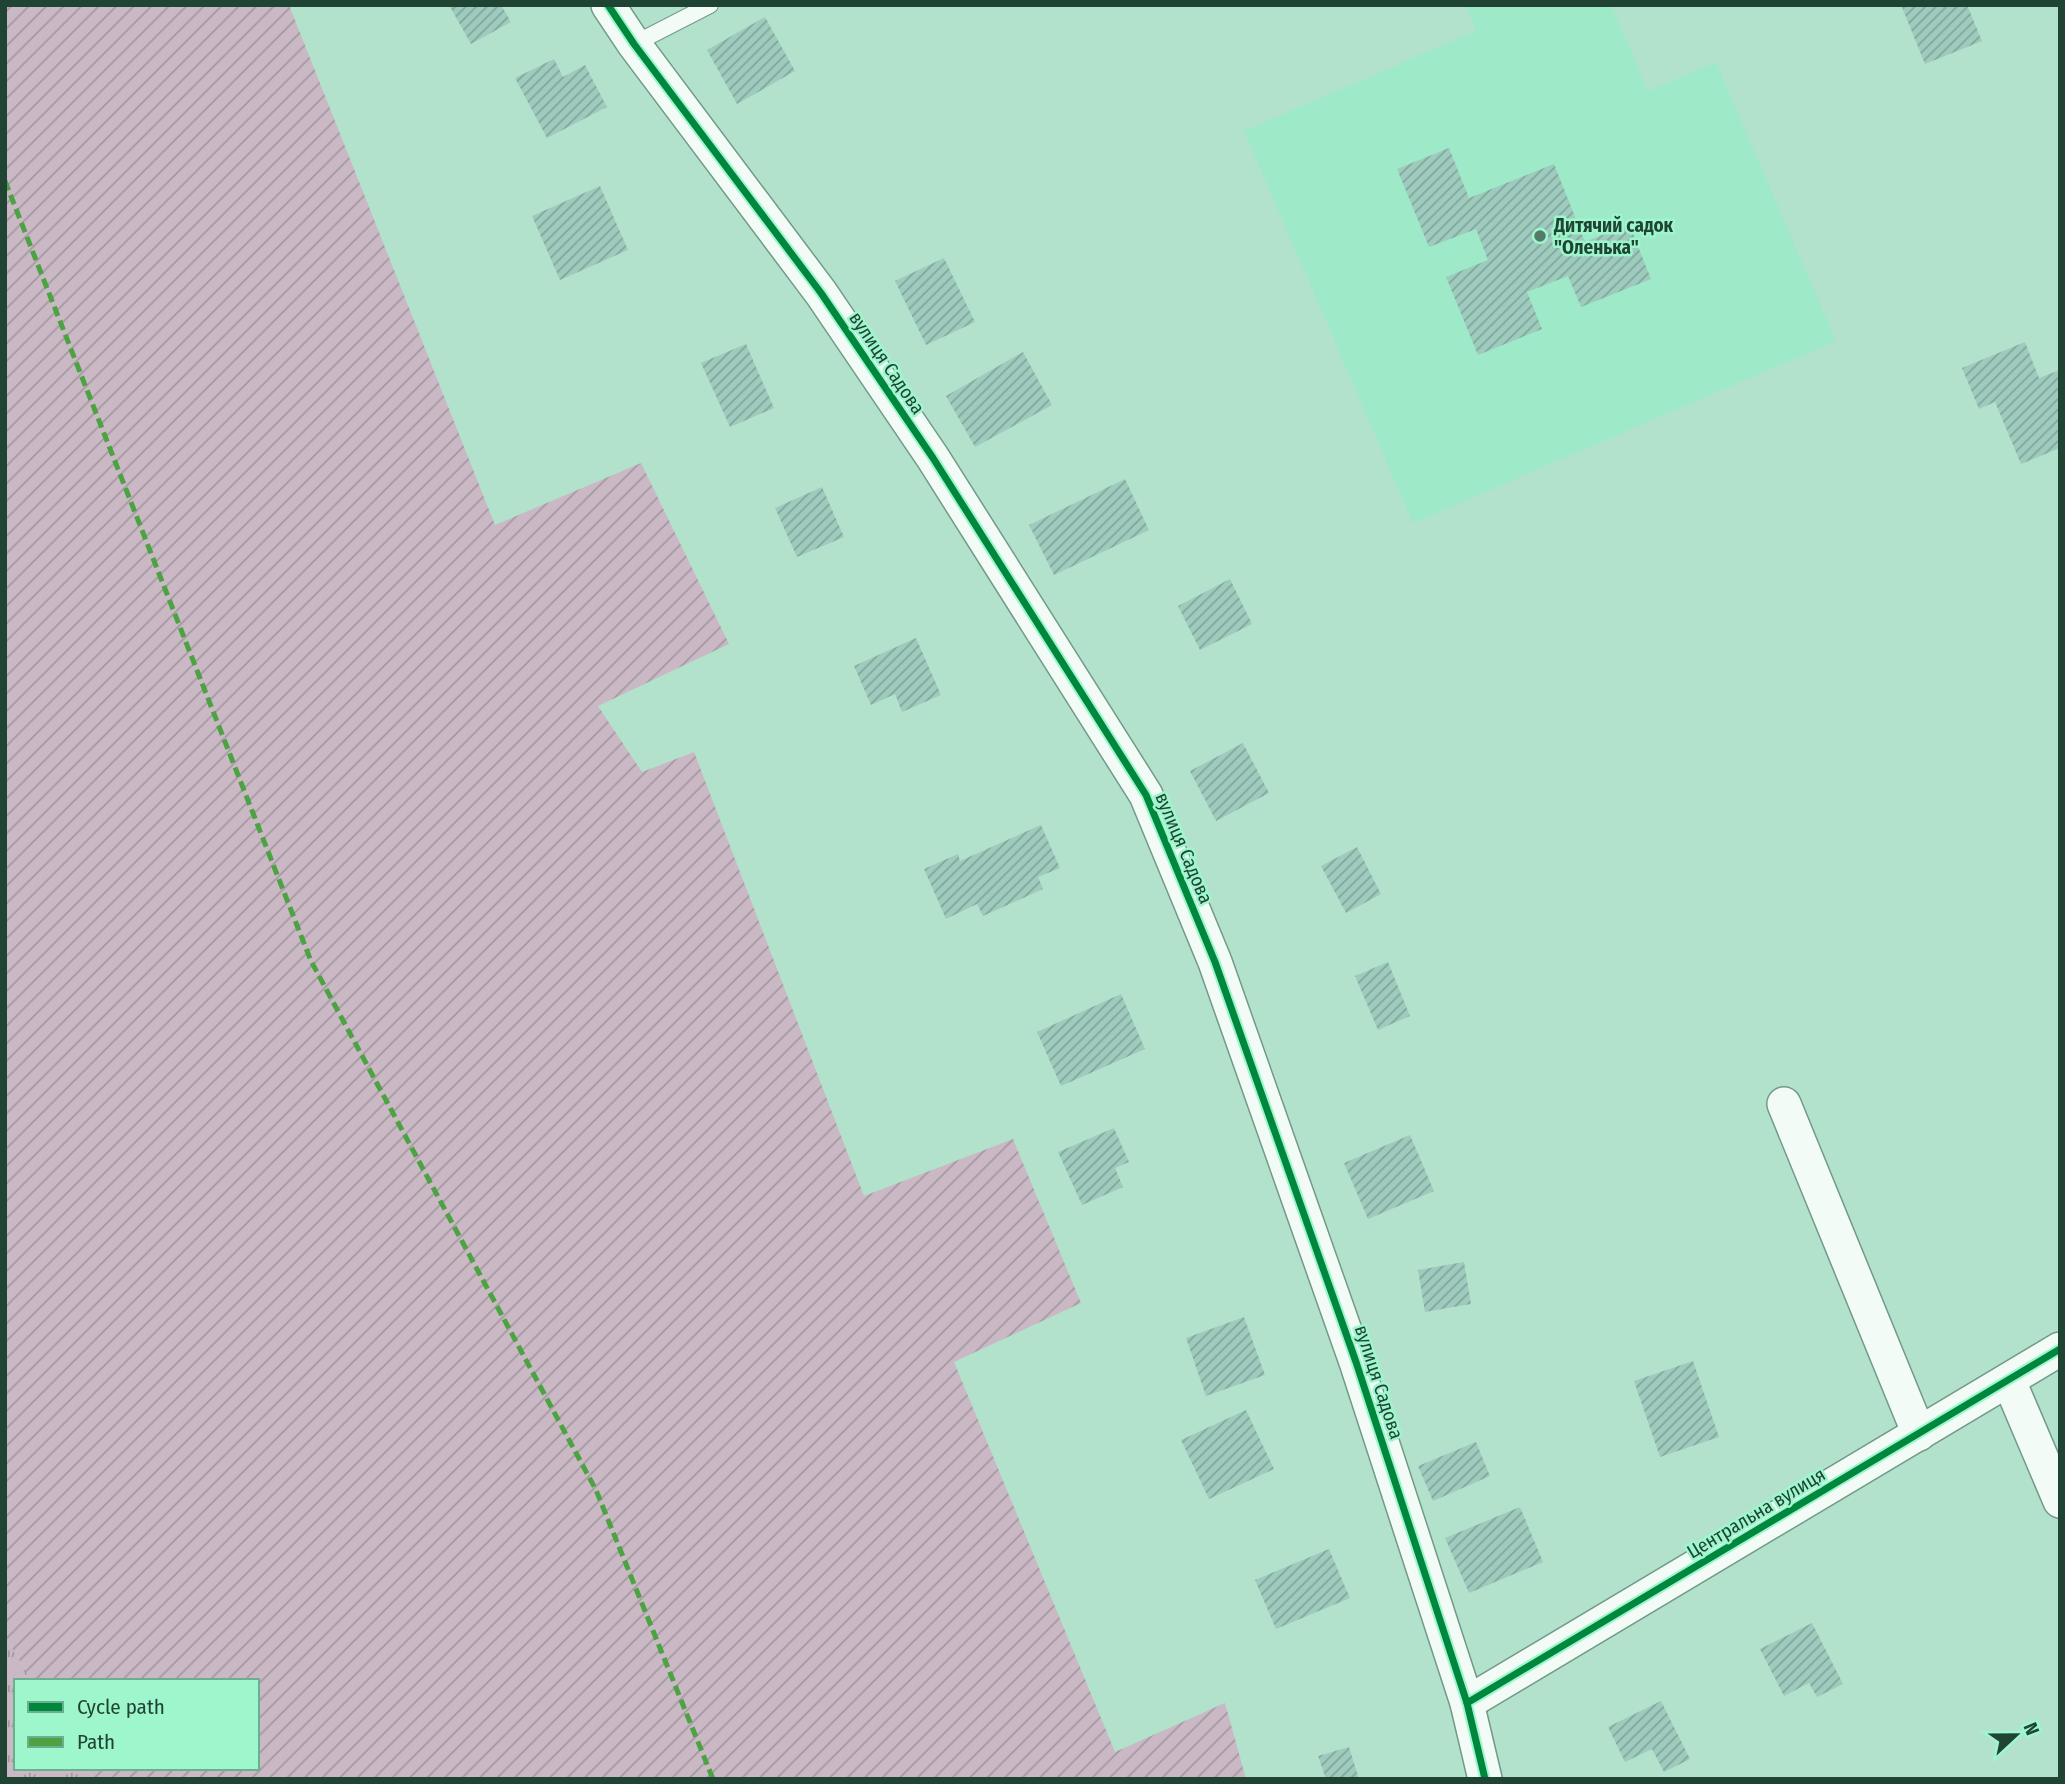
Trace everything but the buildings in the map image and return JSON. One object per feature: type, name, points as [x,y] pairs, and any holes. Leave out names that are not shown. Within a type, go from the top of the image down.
[{"type":"street","name":"вулиця Садова","points":[[608,5],[634,44],[836,315],[933,458],[1146,795],[1215,962],[1356,1362],[1467,1703],[1485,1779]]},
{"type":"street","points":[[1784,1104],[1919,1434]]},
{"type":"street","name":"Центральна вулиця","points":[[1467,1703],[2060,1349]]},
{"type":"street","points":[[2009,1381],[2060,1501]]},
{"type":"lane","points":[[634,44],[710,5]]},
{"type":"shaded area","name":"Дитячий садок \"Оленька\"","points":[[1611,5],[1648,91],[1716,62],[1836,341],[1413,523],[1244,131],[1476,31],[1466,7]]},
{"type":"green space","points":[[5,5],[289,5],[495,525],[641,463],[729,644],[598,706],[642,772],[694,752],[864,1196],[1013,1139],[1081,1303],[954,1362],[1115,1752],[1225,1703],[1246,1779],[94,1779],[88,1770],[259,1770],[259,1679],[31,1679],[5,1637]]},
{"type":"green space","points":[[5,1637],[31,1679],[14,1679],[14,1770],[88,1770],[94,1779],[5,1779]]},
{"type":"marked path","points":[[5,181],[311,961],[596,1490],[713,1779]]},
{"type":"cycle path","points":[[608,5],[634,44],[821,293],[933,458],[1146,795],[1215,962],[1356,1362],[1467,1703],[1485,1779]]},
{"type":"cycle path","points":[[1467,1703],[2060,1349]]},
{"type":"place","name":"Дитячий садок \"Оленька\"","points":[[1540,236]]}]
